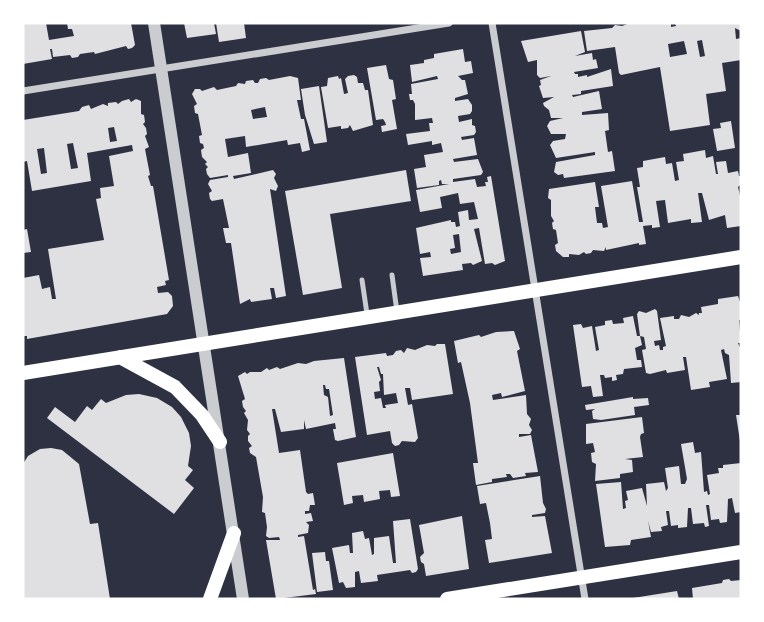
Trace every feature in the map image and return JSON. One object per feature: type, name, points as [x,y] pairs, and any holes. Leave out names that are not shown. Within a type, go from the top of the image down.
[{"type":"main road","points":[[23,373],[741,257]]},
{"type":"main road","points":[[120,357],[175,387],[202,415],[220,442]]},
{"type":"main road","points":[[210,599],[234,533]]},
{"type":"main road","points":[[447,599],[741,552]]},
{"type":"street","points":[[154,23],[243,599]]},
{"type":"street","points":[[23,91],[449,23]]},
{"type":"street","points":[[492,23],[585,599]]},
{"type":"lane","points":[[392,275],[397,312]]},
{"type":"lane","points":[[362,279],[368,317]]},
{"type":"building","points":[[23,23],[46,23],[49,40],[74,36],[67,23],[131,23],[135,45],[128,49],[126,46],[95,54],[80,54],[72,58],[70,55],[53,57],[50,49],[52,59],[23,64]]},
{"type":"building","points":[[184,23],[214,23],[216,34],[187,38]]},
{"type":"building","points":[[216,23],[244,23],[246,38],[219,42]]},
{"type":"building","points":[[630,23],[671,23],[671,27],[676,26],[675,23],[741,23],[741,31],[735,28],[736,39],[741,38],[741,60],[722,63],[726,91],[706,94],[710,125],[670,131],[660,67],[621,75],[615,47],[587,51],[584,31]],"holes":[[[702,40],[705,56],[700,57],[697,41]],[[684,41],[687,54],[670,57],[668,44]]]},
{"type":"building","points":[[581,31],[585,52],[575,56],[592,53],[598,68],[574,72],[575,74],[578,74],[578,77],[587,77],[611,69],[613,86],[572,95],[573,97],[599,91],[602,109],[582,112],[582,115],[608,113],[609,130],[605,131],[608,152],[612,151],[615,171],[564,178],[563,174],[554,172],[556,162],[595,155],[595,152],[556,158],[550,145],[553,141],[565,139],[566,134],[551,134],[547,126],[550,121],[563,118],[551,118],[543,103],[554,97],[543,98],[539,86],[540,80],[551,76],[540,78],[537,75],[537,60],[528,62],[521,41]]},
{"type":"building","points":[[463,49],[465,62],[471,61],[473,73],[458,76],[465,80],[468,94],[455,98],[455,101],[468,99],[472,105],[470,114],[458,116],[459,122],[472,119],[476,132],[474,135],[461,137],[462,140],[474,138],[477,155],[453,159],[454,162],[478,159],[483,172],[481,175],[453,179],[453,182],[475,179],[477,187],[486,186],[487,177],[491,176],[505,261],[495,265],[485,264],[479,228],[474,229],[482,261],[473,265],[462,264],[463,270],[423,276],[420,258],[431,257],[430,252],[420,254],[416,228],[451,220],[456,227],[460,226],[458,212],[468,210],[469,220],[478,219],[474,202],[460,204],[458,193],[440,197],[442,208],[420,212],[416,190],[449,184],[442,184],[441,180],[439,185],[417,188],[414,169],[426,167],[424,155],[443,152],[441,143],[432,145],[432,141],[408,145],[406,134],[430,131],[429,123],[433,123],[432,118],[415,120],[415,104],[410,100],[409,94],[412,94],[411,84],[438,79],[437,76],[412,82],[410,65],[424,63],[424,60],[434,58],[434,54]],"holes":[[[459,234],[461,252],[451,254],[450,249],[455,248],[453,235]]]},
{"type":"building","points":[[386,65],[389,79],[393,80],[396,99],[392,100],[397,129],[382,132],[381,126],[386,125],[383,119],[376,120],[367,68]]},
{"type":"building","points":[[354,75],[358,83],[363,83],[365,90],[368,90],[373,125],[353,131],[350,125],[341,129],[341,126],[328,128],[321,87],[327,86],[328,78],[338,76],[341,78],[344,94],[348,93],[345,79]]},
{"type":"building","points":[[290,76],[298,78],[301,100],[297,100],[310,150],[302,152],[300,143],[288,145],[287,140],[246,147],[245,136],[225,139],[228,157],[248,153],[251,173],[233,176],[234,179],[273,170],[278,186],[276,191],[270,189],[286,296],[276,298],[274,288],[270,288],[272,299],[251,302],[250,299],[240,304],[231,243],[226,243],[223,228],[229,228],[223,199],[210,199],[209,193],[212,191],[208,184],[210,180],[228,175],[210,178],[207,174],[207,162],[202,157],[201,150],[204,148],[200,143],[199,136],[202,135],[198,114],[195,113],[194,106],[197,104],[192,94],[195,89],[202,91],[214,87],[217,90],[236,86],[238,83],[245,84],[246,81],[253,80],[258,83],[260,79]],"holes":[[[265,107],[267,117],[253,119],[251,110]]]},
{"type":"building","points":[[319,86],[327,142],[314,144],[301,89]]},
{"type":"building","points":[[122,101],[141,101],[141,114],[144,115],[143,124],[149,147],[145,149],[148,176],[153,186],[169,280],[165,281],[166,285],[157,287],[158,293],[168,292],[172,296],[173,306],[167,314],[27,339],[27,336],[23,336],[23,278],[39,275],[42,289],[50,287],[52,299],[56,299],[48,249],[104,240],[96,199],[101,198],[100,188],[114,186],[109,156],[133,151],[132,145],[87,153],[91,181],[32,191],[27,161],[23,162],[23,120],[79,111],[89,105],[91,109]],"holes":[[[114,127],[117,141],[110,142],[108,128]],[[73,143],[78,168],[71,169],[67,144]],[[44,148],[47,173],[41,174],[37,149]]]},
{"type":"building","points":[[731,121],[735,148],[717,151],[713,129],[721,128],[720,123]]},
{"type":"building","points":[[705,150],[706,158],[713,156],[716,174],[716,162],[726,161],[728,173],[738,171],[741,176],[741,184],[738,187],[741,226],[727,228],[725,215],[709,220],[702,193],[698,193],[702,222],[691,223],[691,219],[668,223],[665,200],[656,201],[660,227],[643,226],[646,244],[606,250],[606,247],[604,251],[569,254],[569,257],[563,257],[556,251],[555,245],[558,243],[552,223],[554,221],[551,216],[551,200],[548,198],[549,189],[595,182],[599,207],[595,207],[597,223],[602,223],[603,228],[608,227],[601,186],[632,181],[639,222],[643,222],[637,168],[643,167],[643,161],[665,157],[666,164],[672,163],[675,181],[679,180],[676,162],[684,161],[683,154]]},
{"type":"building","points":[[406,170],[411,201],[330,214],[342,288],[303,295],[285,191]]},
{"type":"building","points":[[27,229],[31,252],[23,253],[23,230]]},
{"type":"building","points":[[738,296],[741,305],[741,343],[738,343],[741,350],[741,382],[731,383],[729,355],[724,349],[721,350],[727,379],[709,382],[710,387],[691,390],[686,357],[683,357],[685,370],[646,373],[642,350],[646,349],[644,337],[640,336],[637,314],[639,311],[657,311],[661,340],[654,341],[655,346],[659,345],[660,350],[663,350],[666,346],[660,318],[674,316],[674,319],[679,319],[681,315],[699,315],[702,313],[701,307],[718,304],[718,299]]},
{"type":"building","points":[[633,316],[637,336],[640,336],[642,345],[635,348],[637,360],[641,360],[642,367],[624,369],[623,374],[616,375],[617,380],[612,381],[612,377],[605,378],[600,375],[603,396],[593,397],[591,386],[582,387],[573,325],[581,324],[583,328],[592,326],[596,351],[599,350],[595,327],[605,325],[605,321],[612,320],[613,324],[624,323],[623,318]]},
{"type":"building","points":[[514,331],[520,349],[517,351],[525,391],[502,397],[501,393],[492,395],[493,400],[526,395],[527,414],[531,419],[529,425],[532,430],[530,434],[519,434],[519,437],[531,435],[538,472],[513,478],[506,474],[507,477],[476,485],[473,463],[478,463],[470,403],[454,341]]},
{"type":"building","points":[[445,344],[453,394],[412,400],[410,388],[405,388],[408,405],[412,404],[418,438],[415,442],[402,441],[395,446],[390,431],[367,435],[355,357],[386,353],[387,356],[401,350],[404,353],[407,348],[415,350],[427,345]],"holes":[[[379,367],[383,374],[384,395],[396,393],[398,403],[385,405],[386,408],[383,408],[381,398],[375,399],[374,392],[380,391]]]},
{"type":"building","points":[[344,358],[356,437],[338,441],[335,440],[333,429],[336,429],[335,423],[306,429],[304,420],[304,429],[281,432],[275,409],[272,409],[279,453],[300,450],[306,492],[313,493],[315,505],[310,505],[309,511],[305,511],[305,514],[311,513],[313,521],[306,522],[309,525],[308,533],[298,537],[304,536],[313,590],[315,589],[316,594],[276,599],[266,540],[280,540],[279,537],[266,536],[267,527],[265,513],[262,512],[263,497],[256,457],[250,453],[249,448],[252,446],[248,441],[248,420],[242,401],[245,399],[238,376],[245,372],[261,372],[277,367],[280,369],[314,361]],"holes":[[[325,385],[326,389],[329,389],[333,415],[330,416],[328,397],[324,395]]]},
{"type":"building","points":[[139,394],[157,398],[172,407],[189,433],[191,446],[188,466],[193,470],[185,480],[194,488],[174,514],[47,418],[55,407],[75,422],[87,406],[92,410],[101,399],[106,403],[126,395]]},
{"type":"building","points":[[633,397],[648,398],[649,405],[634,407],[635,415],[601,420],[593,419],[592,411],[595,409],[586,410],[585,405]]},
{"type":"building","points":[[736,415],[741,415],[741,441],[740,441]]},
{"type":"building","points":[[642,417],[644,433],[640,437],[643,457],[625,459],[632,460],[633,472],[620,474],[620,478],[595,481],[596,464],[592,462],[591,453],[595,452],[593,443],[586,444],[586,424]]},
{"type":"building","points":[[693,442],[695,453],[701,452],[704,492],[707,491],[708,495],[707,475],[719,473],[718,468],[723,468],[723,465],[741,463],[741,512],[735,513],[732,498],[728,499],[727,522],[720,523],[719,519],[711,520],[709,505],[706,505],[709,526],[705,527],[704,523],[693,524],[691,508],[688,508],[687,527],[678,528],[678,525],[671,526],[669,511],[666,511],[668,525],[661,527],[662,531],[651,532],[648,521],[651,537],[631,540],[630,545],[605,547],[596,484],[621,482],[623,509],[626,508],[625,501],[628,500],[626,491],[642,488],[647,506],[646,484],[664,482],[666,491],[668,488],[665,468],[679,466],[681,484],[685,484],[687,479],[681,444]]},
{"type":"building","points":[[40,449],[62,450],[79,464],[90,524],[98,523],[110,599],[23,599],[23,464],[28,456]]},
{"type":"building","points":[[393,453],[400,496],[391,497],[390,490],[379,491],[380,499],[364,502],[363,495],[352,496],[353,503],[344,505],[337,463]]},
{"type":"building","points":[[540,476],[546,509],[545,513],[532,517],[545,516],[552,553],[489,563],[485,540],[492,539],[490,523],[486,503],[480,504],[477,486]]},
{"type":"building","points":[[462,516],[469,569],[426,576],[420,557],[424,553],[419,525]]},
{"type":"building","points":[[410,519],[418,569],[416,572],[412,573],[410,570],[377,575],[378,581],[361,583],[359,571],[355,572],[355,587],[346,588],[343,582],[339,583],[332,548],[349,545],[350,553],[353,553],[352,533],[363,531],[365,539],[369,538],[372,555],[374,538],[389,536],[393,563],[396,563],[393,521]]},
{"type":"building","points":[[325,552],[333,590],[317,592],[312,553]]},
{"type":"building","points":[[723,580],[741,580],[741,599],[693,599],[692,588],[722,583]]},
{"type":"building","points":[[677,591],[679,599],[633,599],[633,598]]}]
